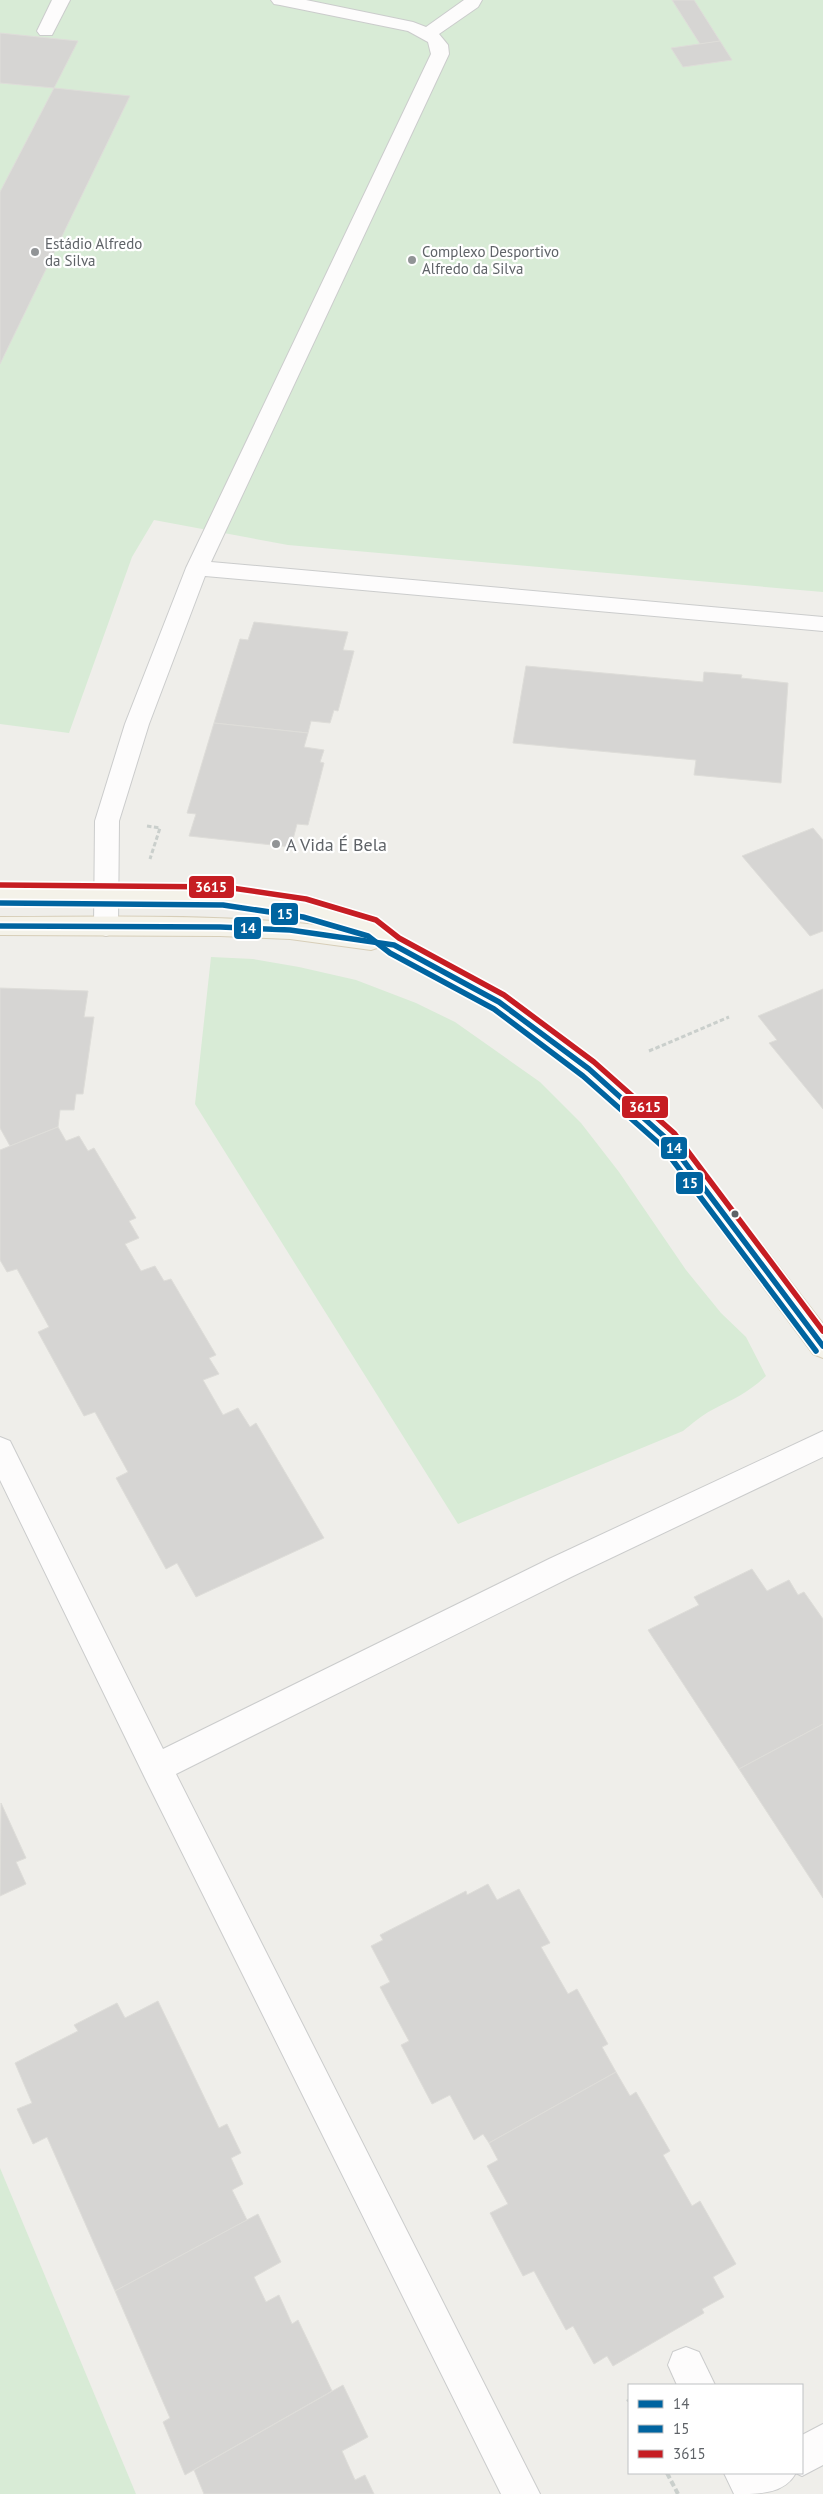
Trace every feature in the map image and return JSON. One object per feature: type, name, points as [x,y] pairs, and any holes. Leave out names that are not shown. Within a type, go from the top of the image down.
[{"type":"main road","points":[[0,894],[224,896],[305,908],[372,928],[394,945],[499,1002],[589,1069],[668,1140],[823,1346]]},
{"type":"main road","points":[[0,926],[290,930],[394,945]]},
{"type":"street","points":[[46,31],[61,0]]},
{"type":"street","points":[[106,927],[106,821],[137,724],[197,568],[437,64],[440,48],[430,35],[403,24],[280,0]]},
{"type":"street","points":[[430,35],[434,29],[474,0]]},
{"type":"street","points":[[197,568],[823,624]]},
{"type":"street","points":[[156,1768],[251,1723],[618,1540],[783,1464],[823,1443]]},
{"type":"street","points":[[0,1450],[156,1768],[521,2494]]},
{"type":"street","points":[[803,2456],[823,2443]]},
{"type":"street","points":[[744,2474],[752,2489],[775,2474]]},
{"type":"path","points":[[649,1051],[729,1017]]},
{"type":"path","points":[[668,2474],[678,2494]]},
{"type":"green space","name":"Complexo Desportivo Alfredo da Silva","points":[[0,0],[823,0],[823,592],[288,545],[154,520],[132,557],[69,733],[0,724]]},
{"type":"green space","points":[[211,957],[253,959],[356,980],[416,1003],[455,1022],[540,1082],[581,1123],[619,1172],[686,1270],[721,1313],[746,1337],[766,1376],[747,1391],[708,1412],[683,1431],[458,1524],[195,1104]]},
{"type":"green space","points":[[0,2168],[136,2494],[0,2494]]},
{"type":"building","points":[[672,0],[694,0],[720,41],[700,44]]},
{"type":"building","points":[[0,33],[78,41],[54,88],[0,83]]},
{"type":"building","points":[[720,41],[732,60],[683,67],[671,48]]},
{"type":"building","points":[[54,88],[130,96],[0,364],[0,192]]},
{"type":"building","points":[[254,622],[348,632],[343,650],[354,651],[338,711],[334,710],[330,723],[311,721],[308,733],[214,723],[240,639],[248,640]]},
{"type":"building","points":[[526,666],[703,682],[704,672],[742,675],[741,678],[788,683],[781,783],[694,775],[696,760],[513,743]]},
{"type":"building","points":[[214,723],[308,733],[304,747],[324,750],[320,762],[324,763],[308,825],[297,824],[291,847],[189,836],[196,814],[187,813]]},
{"type":"building","points":[[813,828],[823,840],[823,931],[810,936],[742,856]]},
{"type":"building","points":[[0,988],[88,991],[84,1017],[94,1017],[83,1094],[76,1094],[74,1110],[60,1110],[58,1127],[10,1146],[0,1128]]},
{"type":"building","points":[[823,989],[823,1109],[769,1043],[777,1040],[758,1016]]},
{"type":"building","points":[[58,1127],[66,1141],[79,1136],[88,1151],[94,1148],[136,1218],[129,1221],[139,1238],[125,1244],[141,1271],[155,1266],[164,1281],[171,1279],[216,1355],[209,1358],[219,1374],[203,1380],[223,1415],[238,1408],[250,1427],[256,1423],[324,1538],[196,1597],[177,1563],[166,1569],[116,1478],[128,1472],[95,1412],[84,1416],[38,1332],[49,1327],[17,1269],[7,1272],[0,1260],[0,1150]]},
{"type":"building","points":[[752,1569],[767,1591],[789,1580],[798,1595],[804,1592],[823,1619],[823,1724],[739,1769],[648,1630],[699,1605],[694,1597]]},
{"type":"building","points":[[823,1724],[823,1898],[739,1769]]},
{"type":"building","points":[[1,1803],[26,1858],[16,1862],[26,1884],[0,1896]]},
{"type":"building","points":[[488,1884],[497,1900],[519,1889],[550,1943],[541,1947],[568,1994],[577,1989],[608,2044],[602,2047],[616,2072],[489,2143],[483,2134],[474,2140],[450,2095],[432,2104],[401,2045],[409,2041],[380,1987],[390,1982],[371,1946],[383,1940],[380,1935],[466,1891],[467,1895]]},
{"type":"building","points":[[158,2001],[219,2128],[227,2124],[241,2153],[231,2158],[243,2184],[232,2190],[247,2220],[115,2291],[47,2137],[33,2144],[17,2109],[32,2103],[15,2063],[78,2031],[74,2025],[117,2003],[125,2018]]},
{"type":"building","points":[[616,2072],[630,2096],[636,2092],[670,2151],[663,2155],[692,2206],[700,2201],[736,2264],[713,2277],[724,2297],[702,2309],[704,2313],[613,2366],[607,2356],[594,2364],[573,2326],[566,2330],[534,2271],[523,2276],[490,2213],[508,2204],[487,2166],[498,2160],[489,2143]]},
{"type":"building","points":[[258,2214],[281,2262],[254,2277],[266,2302],[279,2295],[292,2324],[298,2320],[332,2391],[185,2475],[163,2422],[170,2418],[115,2291]]},
{"type":"building","points":[[343,2385],[368,2437],[342,2451],[355,2480],[365,2475],[374,2494],[204,2494],[194,2470]]},
{"type":"transit line","name":"3615","points":[[0,885],[225,887],[306,899],[376,920],[399,938],[504,995],[594,1062],[674,1133],[823,1331]]},
{"type":"transit line","name":"15","points":[[0,903],[223,905],[303,917],[368,936],[390,953],[494,1009],[583,1076],[662,1146],[816,1351]]},
{"type":"transit line","name":"14","points":[[0,926],[220,927],[290,930],[394,945],[499,1002],[589,1069],[668,1140],[823,1346]]},
{"type":"place","name":"Estádio Alfredo da Silva","points":[[35,252]]},
{"type":"place","name":"Complexo Desportivo Alfredo da Silva","points":[[412,260]]},
{"type":"place","name":"A Vida É Bela","points":[[276,844]]}]
